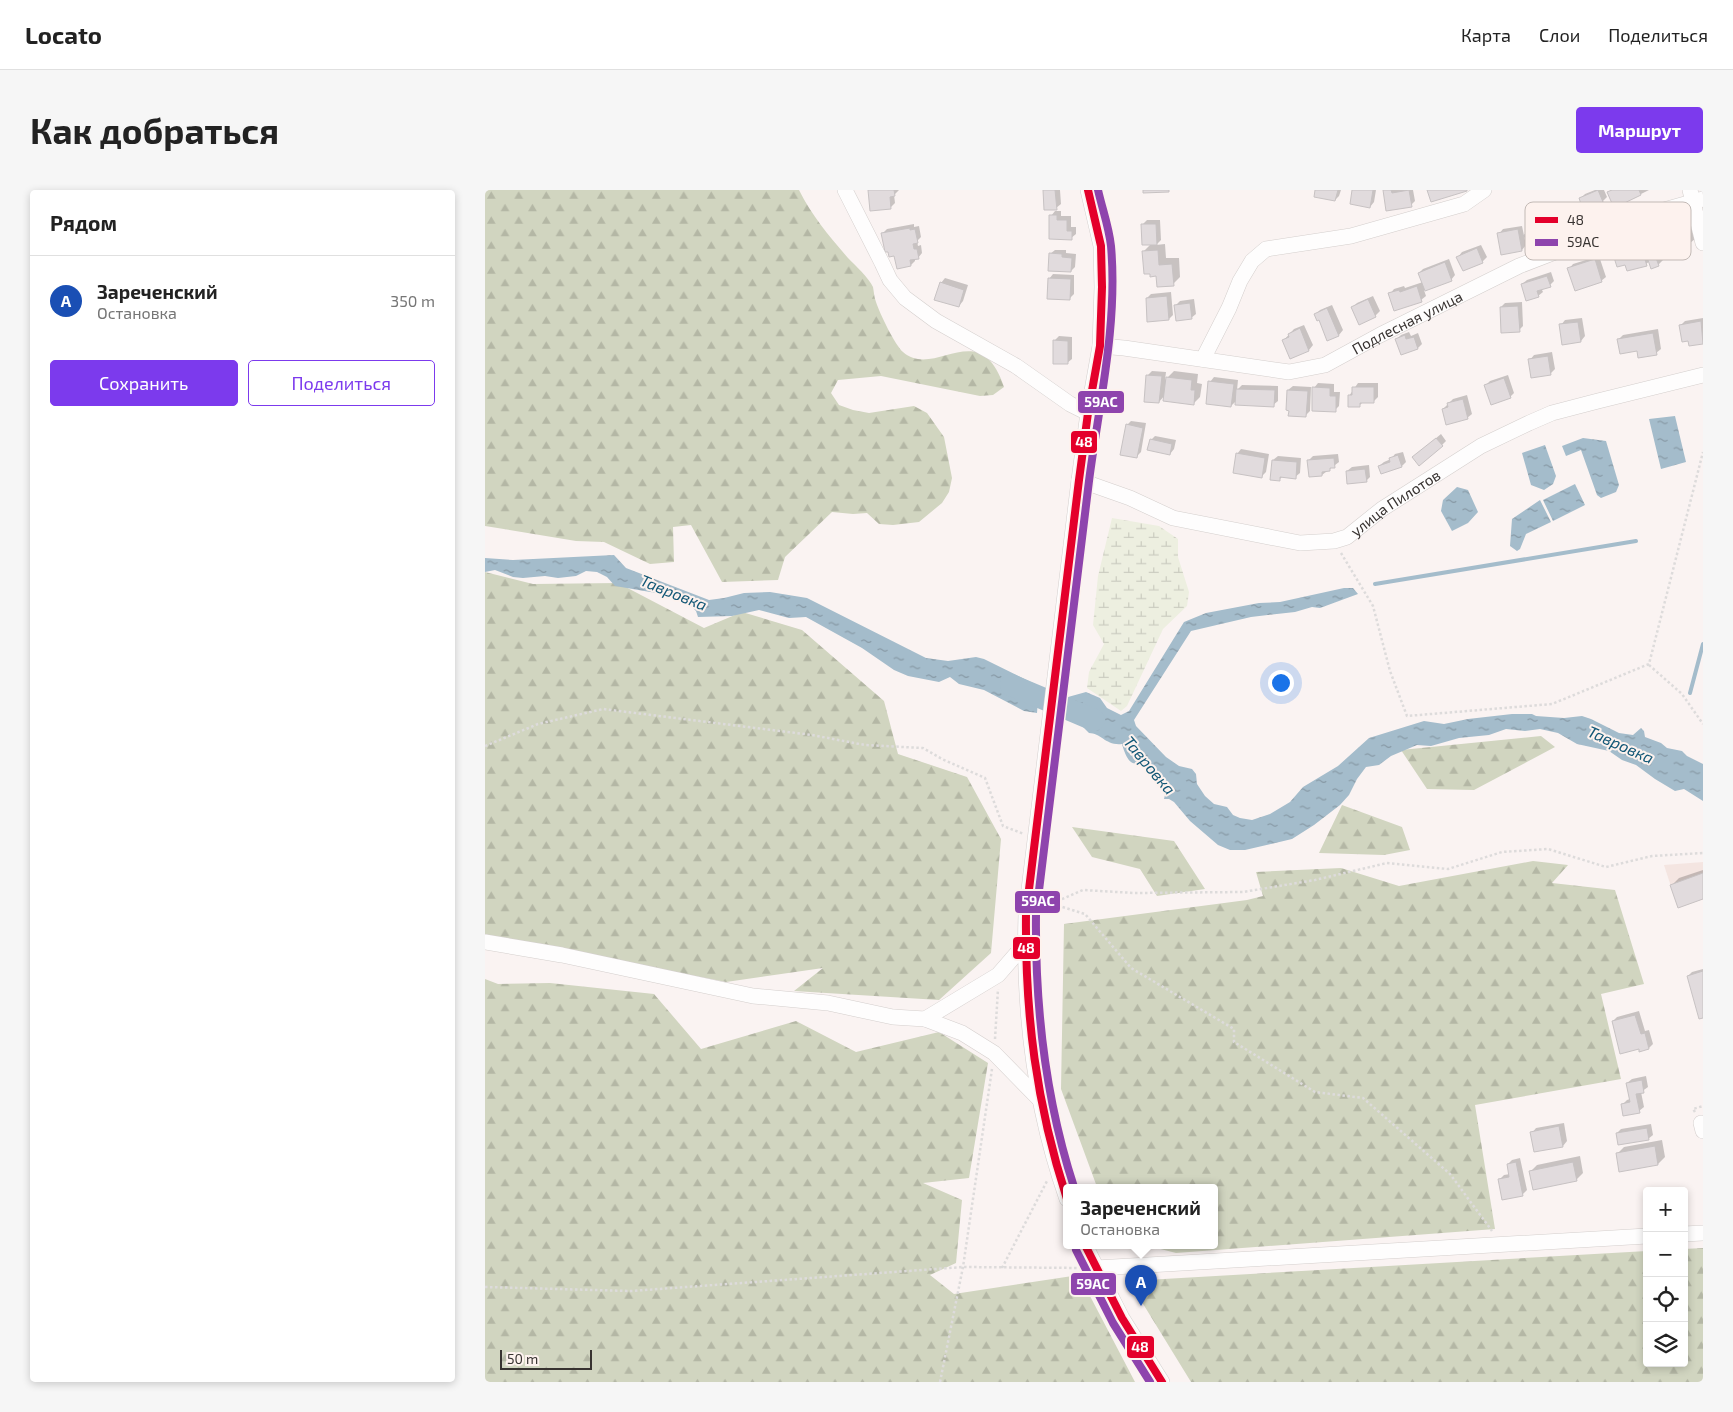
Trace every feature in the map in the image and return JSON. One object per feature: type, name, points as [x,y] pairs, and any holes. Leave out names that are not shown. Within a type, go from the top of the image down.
[{"type":"street","points":[[845,190],[881,263],[905,298],[936,321],[1016,366],[1070,404],[1088,413]]},
{"type":"street","points":[[1063,1188],[1055,1166],[1040,1100],[1029,1025],[1025,944],[1079,480],[1099,346],[1102,287],[1101,246],[1088,190]]},
{"type":"street","points":[[1203,359],[1240,281],[1252,261],[1266,249],[1361,233],[1464,204],[1484,190]]},
{"type":"street","points":[[1695,197],[1703,243]]},
{"type":"street","name":"Подлесная улица","points":[[1683,202],[1695,197]]},
{"type":"street","name":"Подлесная улица","points":[[1099,346],[1289,372],[1325,365],[1380,335],[1534,260]]},
{"type":"street","name":"улица Пилотов","points":[[1079,480],[1130,498],[1173,518],[1301,543],[1334,541],[1347,537],[1382,509],[1481,446],[1529,422],[1552,413],[1589,403],[1703,375]]},
{"type":"street","points":[[485,942],[562,955],[753,996],[828,1003],[893,1017],[925,1019],[962,1033],[994,1054],[1040,1100]]},
{"type":"street","points":[[925,1019],[998,975],[1025,944]]},
{"type":"street","points":[[1688,1234],[1703,1233]]},
{"type":"street","points":[[1096,1268],[1643,1236]]},
{"type":"street","points":[[1087,1249],[1122,1318],[1162,1382]]},
{"type":"path","points":[[1649,664],[1703,452]]},
{"type":"path","points":[[1334,541],[1373,606],[1390,671],[1407,716],[1552,704],[1649,664]]},
{"type":"path","points":[[1649,664],[1682,694],[1703,724]]},
{"type":"path","points":[[485,746],[538,724],[603,709],[812,735],[865,745],[923,748],[942,760],[985,778],[1003,826],[1036,838]]},
{"type":"path","points":[[1027,914],[1083,890],[1134,893],[1243,892],[1315,880],[1387,863],[1448,869],[1502,852],[1548,849],[1605,867],[1652,856],[1703,853]]},
{"type":"path","points":[[1051,904],[1085,914],[1131,968],[1234,1029],[1235,1042],[1315,1092],[1363,1098],[1450,1174],[1502,1245]]},
{"type":"path","points":[[940,1382],[963,1267],[994,1054],[998,975]]},
{"type":"path","points":[[1002,1268],[1055,1166]]},
{"type":"path","points":[[485,1287],[631,1291],[963,1267],[1096,1268]]},
{"type":"shaded area","points":[[1703,862],[1703,899],[1678,908],[1664,865]]},
{"type":"green space","points":[[799,190],[821,226],[871,283],[875,300],[884,321],[903,352],[916,359],[929,359],[970,351],[983,355],[994,366],[1004,387],[993,395],[980,396],[881,376],[838,380],[831,393],[839,405],[869,413],[914,406],[927,413],[944,437],[952,478],[949,492],[942,503],[919,522],[893,525],[879,524],[867,513],[832,512],[785,557],[778,580],[722,582],[691,525],[673,527],[674,562],[650,564],[604,542],[576,541],[485,526],[485,191]]},
{"type":"green space","points":[[1112,518],[1159,526],[1178,539],[1178,557],[1189,592],[1187,606],[1163,629],[1127,706],[1121,711],[1087,688],[1089,672],[1104,644],[1093,625],[1098,576]]},
{"type":"green space","points":[[485,572],[533,584],[618,583],[704,628],[742,612],[802,630],[884,701],[898,754],[967,777],[1001,839],[991,953],[939,1000],[794,991],[823,968],[726,982],[485,935]]},
{"type":"green space","points":[[1541,736],[1555,747],[1474,790],[1427,789],[1401,750]]},
{"type":"green space","points":[[1342,805],[1402,827],[1410,850],[1384,855],[1319,853]]},
{"type":"green space","points":[[1072,827],[1174,841],[1205,889],[1157,896],[1140,869],[1092,857]]},
{"type":"green space","points":[[1533,861],[1568,865],[1552,883],[1615,890],[1644,984],[1601,994],[1621,1079],[1475,1105],[1495,1229],[1176,1253],[1160,1249],[1218,1249],[1218,1184],[1096,1184],[1061,1089],[1064,924],[1247,900],[1263,896],[1256,872],[1341,868],[1399,886]]},
{"type":"green space","points":[[485,979],[498,984],[550,983],[654,994],[701,1049],[796,1021],[856,1052],[939,1032],[988,1063],[969,1178],[923,1183],[962,1200],[956,1263],[930,1275],[954,1294],[1079,1275],[1135,1382],[485,1382]]},
{"type":"green space","points":[[1703,1248],[1703,1382],[1191,1382],[1129,1281],[1643,1251],[1643,1367],[1688,1367],[1688,1249]]},
{"type":"water","points":[[1675,416],[1686,462],[1661,469],[1649,419]]},
{"type":"water","points":[[1583,438],[1606,441],[1619,485],[1616,492],[1601,498],[1597,495],[1581,450],[1566,456],[1562,446]]},
{"type":"water","points":[[1545,445],[1556,476],[1553,484],[1544,490],[1531,485],[1522,453]]},
{"type":"water","points":[[1575,484],[1585,505],[1553,521],[1543,500]]},
{"type":"water","points":[[1457,487],[1468,490],[1478,512],[1468,523],[1452,531],[1441,511],[1443,500]]},
{"type":"water","points":[[1540,500],[1551,522],[1526,534],[1520,549],[1517,551],[1510,546],[1512,519]]},
{"type":"water","points":[[614,555],[626,568],[709,600],[744,593],[770,592],[807,598],[926,658],[948,661],[976,657],[984,659],[1039,686],[1037,713],[1024,711],[984,690],[959,684],[950,677],[939,682],[908,676],[894,670],[862,648],[806,617],[789,618],[759,610],[732,616],[698,617],[696,611],[690,605],[662,594],[615,586],[607,577],[597,572],[586,571],[576,576],[558,578],[545,576],[523,578],[513,577],[495,570],[485,572],[485,558],[513,560]]},
{"type":"water","points":[[1344,588],[1353,588],[1358,594],[1320,608],[1312,607],[1295,612],[1251,617],[1191,631],[1134,720],[1136,726],[1166,757],[1179,766],[1192,769],[1196,774],[1197,784],[1205,796],[1214,804],[1227,807],[1233,815],[1240,818],[1252,820],[1270,814],[1290,802],[1303,787],[1338,766],[1369,738],[1424,721],[1444,724],[1512,714],[1532,714],[1564,718],[1582,716],[1619,733],[1633,735],[1641,728],[1644,731],[1645,737],[1661,743],[1667,748],[1682,751],[1687,756],[1703,764],[1703,801],[1684,789],[1675,791],[1636,765],[1622,760],[1609,751],[1577,744],[1558,733],[1540,729],[1525,731],[1506,729],[1489,735],[1459,738],[1431,746],[1417,745],[1391,756],[1379,765],[1366,767],[1349,795],[1340,805],[1292,839],[1245,850],[1230,850],[1218,845],[1190,821],[1174,802],[1164,799],[1166,791],[1155,776],[1145,768],[1130,761],[1122,744],[1112,743],[1089,733],[1081,725],[1066,719],[1068,697],[1086,692],[1100,698],[1107,708],[1121,715],[1129,711],[1184,622],[1206,613],[1259,603],[1280,602]]},
{"type":"building","points":[[868,190],[894,190],[895,196],[890,197],[891,209],[870,211]]},
{"type":"building","points":[[1043,190],[1055,190],[1057,210],[1044,210]]},
{"type":"building","points":[[1143,190],[1169,190],[1169,192],[1143,193]]},
{"type":"building","points":[[1315,190],[1338,190],[1335,201],[1314,197]]},
{"type":"building","points":[[1352,190],[1373,190],[1370,208],[1350,204]]},
{"type":"building","points":[[1383,190],[1391,190],[1392,193],[1409,190],[1412,207],[1386,211]]},
{"type":"building","points":[[1427,190],[1467,190],[1467,191],[1431,202]]},
{"type":"building","points":[[1598,190],[1603,202],[1580,202],[1579,198]]},
{"type":"building","points":[[1612,190],[1639,190],[1641,195],[1626,202],[1611,202],[1607,192]]},
{"type":"building","points":[[1049,215],[1057,215],[1057,220],[1067,220],[1067,231],[1072,231],[1072,240],[1049,239]]},
{"type":"building","points":[[1141,224],[1156,224],[1157,245],[1142,245]]},
{"type":"building","points":[[910,228],[910,230],[915,229],[918,243],[913,244],[914,249],[917,249],[919,259],[910,260],[911,266],[897,269],[894,256],[889,257],[888,252],[885,252],[881,233]]},
{"type":"building","points":[[1518,229],[1522,251],[1501,255],[1497,233]]},
{"type":"building","points":[[1477,248],[1483,263],[1463,271],[1456,257]]},
{"type":"building","points":[[1158,250],[1159,265],[1172,264],[1174,286],[1157,287],[1156,276],[1150,277],[1150,274],[1144,274],[1142,251]]},
{"type":"building","points":[[1049,253],[1062,254],[1062,257],[1072,258],[1071,272],[1048,271]]},
{"type":"building","points":[[1595,260],[1602,282],[1575,291],[1567,268]]},
{"type":"building","points":[[1615,260],[1645,260],[1647,266],[1627,271],[1625,265],[1617,267]]},
{"type":"building","points":[[1648,260],[1657,260],[1659,266],[1651,269]]},
{"type":"building","points":[[1445,262],[1452,281],[1425,291],[1418,273]]},
{"type":"building","points":[[1547,276],[1551,287],[1537,291],[1539,297],[1526,301],[1521,284]]},
{"type":"building","points":[[1048,278],[1071,279],[1070,300],[1047,299]]},
{"type":"building","points":[[940,282],[964,290],[959,307],[934,300]]},
{"type":"building","points":[[1417,286],[1422,302],[1394,311],[1388,293],[1399,290],[1400,292]]},
{"type":"building","points":[[1167,296],[1169,320],[1147,322],[1146,298]]},
{"type":"building","points":[[1368,299],[1376,317],[1359,325],[1351,307]]},
{"type":"building","points":[[1190,303],[1192,319],[1176,321],[1174,305]]},
{"type":"building","points":[[1518,306],[1520,332],[1501,333],[1500,307]]},
{"type":"building","points":[[1327,308],[1339,336],[1327,341],[1319,320],[1317,321],[1314,314]]},
{"type":"building","points":[[1701,321],[1703,344],[1689,346],[1688,341],[1682,342],[1679,325]]},
{"type":"building","points":[[1578,322],[1581,342],[1562,345],[1559,324]]},
{"type":"building","points":[[1300,328],[1309,351],[1290,359],[1282,340],[1289,337],[1288,334]]},
{"type":"building","points":[[1653,333],[1657,355],[1638,358],[1637,351],[1620,354],[1617,339]]},
{"type":"building","points":[[1405,335],[1406,339],[1414,337],[1418,349],[1401,355],[1395,339]]},
{"type":"building","points":[[1053,340],[1068,341],[1068,364],[1053,364]]},
{"type":"building","points":[[1548,356],[1551,375],[1531,378],[1528,359]]},
{"type":"building","points":[[1146,375],[1162,376],[1159,403],[1144,402]]},
{"type":"building","points":[[1166,377],[1192,380],[1191,390],[1195,390],[1194,405],[1163,401]]},
{"type":"building","points":[[1504,378],[1511,398],[1491,405],[1484,385]]},
{"type":"building","points":[[1208,381],[1234,384],[1231,407],[1206,404]]},
{"type":"building","points":[[1312,387],[1330,388],[1330,396],[1336,396],[1336,412],[1312,411]]},
{"type":"building","points":[[1352,387],[1374,387],[1374,403],[1360,403],[1360,407],[1348,407],[1348,395],[1352,395]]},
{"type":"building","points":[[1236,389],[1275,390],[1274,407],[1235,405]]},
{"type":"building","points":[[1287,390],[1308,391],[1306,417],[1288,416],[1289,411],[1286,410]]},
{"type":"building","points":[[1463,399],[1468,419],[1446,425],[1442,409],[1448,407],[1447,403]]},
{"type":"building","points":[[1126,424],[1143,428],[1137,458],[1120,455]]},
{"type":"building","points":[[1436,438],[1443,446],[1419,466],[1412,457]]},
{"type":"building","points":[[1150,439],[1172,444],[1170,455],[1147,450]]},
{"type":"building","points":[[1236,453],[1265,458],[1262,478],[1233,473]]},
{"type":"building","points":[[1398,455],[1402,467],[1381,474],[1378,466],[1390,462],[1389,458]]},
{"type":"building","points":[[1334,458],[1335,468],[1322,472],[1322,476],[1309,477],[1307,460]]},
{"type":"building","points":[[1272,460],[1297,462],[1296,479],[1280,477],[1280,481],[1270,480]]},
{"type":"building","points":[[1365,469],[1367,482],[1347,484],[1346,471]]},
{"type":"building","points":[[1703,873],[1703,899],[1678,908],[1670,885]]},
{"type":"building","points":[[1703,971],[1703,1018],[1699,1019],[1687,976]]},
{"type":"building","points":[[1635,1015],[1641,1034],[1645,1033],[1649,1049],[1639,1052],[1639,1049],[1620,1054],[1612,1021]]},
{"type":"building","points":[[1642,1080],[1644,1093],[1636,1094],[1640,1113],[1623,1116],[1621,1104],[1630,1102],[1626,1083]]},
{"type":"building","points":[[1559,1126],[1563,1147],[1534,1152],[1530,1132]]},
{"type":"building","points":[[1647,1128],[1649,1140],[1618,1145],[1616,1133]]},
{"type":"building","points":[[1655,1146],[1658,1165],[1619,1172],[1616,1153]]},
{"type":"building","points":[[1516,1162],[1523,1196],[1502,1200],[1498,1179],[1509,1177],[1507,1164]]},
{"type":"building","points":[[1573,1162],[1577,1181],[1533,1190],[1529,1171]]},
{"type":"waterway","points":[[1375,584],[1636,541]]},
{"type":"waterway","points":[[1690,693],[1703,644]]},
{"type":"waterway","name":"Тавровка","points":[[1011,685],[1094,720]]},
{"type":"transit line","name":"48","points":[[1063,1186],[1047,1128],[1030,1023],[1026,914],[1079,480],[1100,346],[1101,246],[1088,190]]},
{"type":"transit line","name":"59АС","points":[[1073,1184],[1056,1120],[1044,1052],[1037,984],[1036,915],[1089,481],[1110,334],[1112,305],[1111,246],[1098,190]]},
{"type":"transit line","name":"48","points":[[1087,1249],[1122,1318],[1162,1382]]},
{"type":"transit line","name":"59АС","points":[[1076,1250],[1113,1323],[1150,1382]]},
{"type":"place","name":"Зареченский","points":[[1141,1306]]}]
